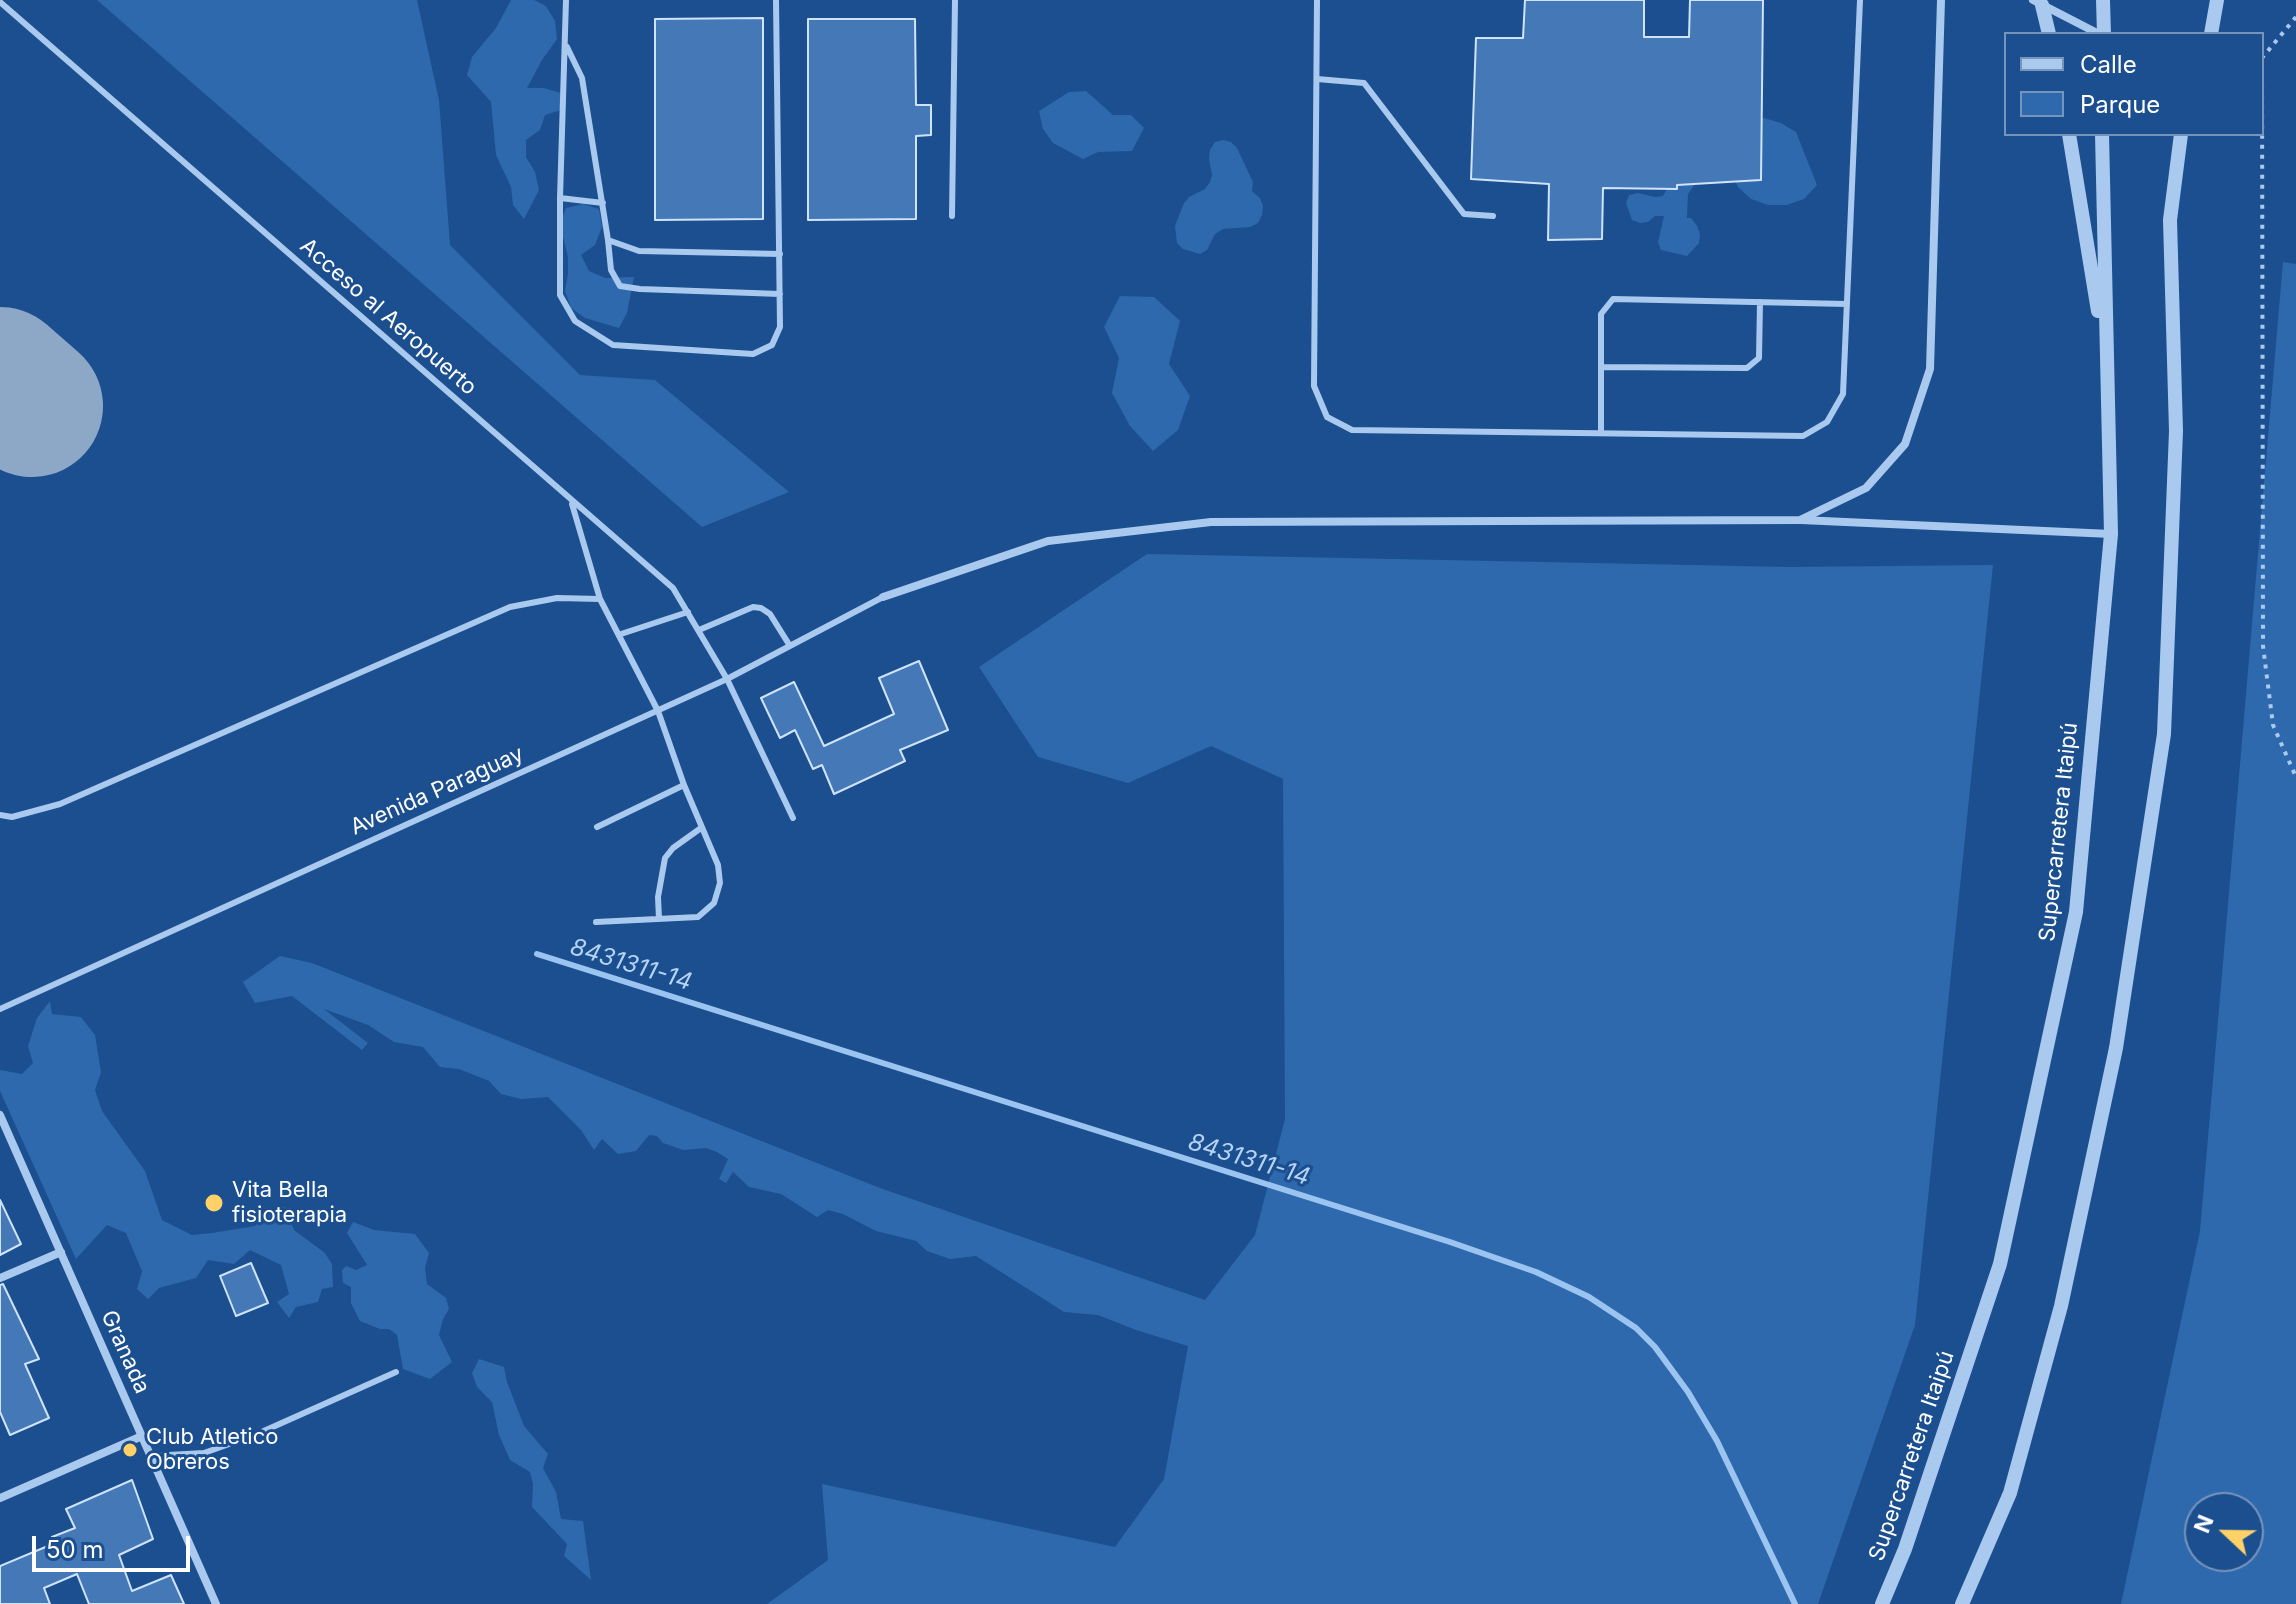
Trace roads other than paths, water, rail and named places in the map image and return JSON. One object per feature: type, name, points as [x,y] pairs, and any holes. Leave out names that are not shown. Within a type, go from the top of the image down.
[{"type":"street","points":[[1800,520],[1866,488],[1905,444],[1930,369],[1941,0]]},
{"type":"street","points":[[2102,32],[2103,0]]},
{"type":"street","points":[[2211,32],[2217,0]]},
{"type":"street","points":[[2038,2],[2098,32]]},
{"type":"street","points":[[2038,2],[2048,32]]},
{"type":"street","points":[[2069,136],[2091,255],[2108,391]]},
{"type":"street","name":"Supercarretera Itaipú","points":[[1882,1604],[1905,1549],[2000,1264],[2076,912],[2111,534],[2102,136]]},
{"type":"street","points":[[1962,1604],[2010,1493],[2061,1306],[2116,1048],[2164,734],[2176,431],[2170,220],[2181,136]]},
{"type":"street","points":[[883,597],[1048,541],[1211,522],[1800,520],[2111,534]]},
{"type":"street","name":"Granada","points":[[0,1115],[216,1604]]},
{"type":"street","points":[[0,1278],[61,1252]]},
{"type":"street","points":[[0,1498],[142,1436]]},
{"type":"lane","points":[[566,0],[560,295],[575,321],[613,345],[753,354],[772,345],[780,327],[776,0]]},
{"type":"lane","points":[[952,216],[955,0]]},
{"type":"lane","points":[[1317,0],[1314,386],[1327,417],[1352,430],[1803,436],[1827,422],[1843,394],[1860,0]]},
{"type":"lane","name":"Acceso al Aeropuerto","points":[[0,2],[673,588],[727,679],[793,818]]},
{"type":"lane","points":[[566,44],[582,78],[611,270],[620,286],[780,294]]},
{"type":"lane","points":[[1317,79],[1364,83],[1464,214],[1493,216]]},
{"type":"lane","points":[[560,198],[603,203]]},
{"type":"lane","points":[[608,240],[639,251],[780,254]]},
{"type":"lane","points":[[1601,433],[1601,314],[1613,299],[1847,304]]},
{"type":"lane","points":[[1601,367],[1747,368],[1759,358],[1760,302]]},
{"type":"lane","points":[[571,501],[600,599],[621,634],[658,711],[701,828],[711,844],[720,883],[714,903],[698,917],[596,922]]},
{"type":"lane","name":"Avenida Paraguay","points":[[0,1009],[727,679],[883,597]]},
{"type":"lane","points":[[0,815],[12,817],[60,804],[510,607],[557,598],[600,599]]},
{"type":"lane","points":[[699,630],[753,607],[761,608],[770,614],[790,646]]},
{"type":"lane","points":[[621,634],[688,612]]},
{"type":"lane","points":[[597,827],[684,785]]},
{"type":"lane","points":[[659,919],[658,888],[665,858],[673,848],[701,828]]},
{"type":"lane","points":[[151,1456],[204,1453],[257,1434],[396,1372]]},
{"type":"waterway","name":"8431311-14","points":[[537,954],[1450,1242],[1536,1272],[1589,1297],[1636,1328],[1655,1347],[1688,1392],[1717,1441],[1795,1604]]},
{"type":"place","name":"Vita Bella fisioterapia","points":[[214,1203]]},
{"type":"place","name":"Club Atletico Obreros","points":[[130,1450]]}]
